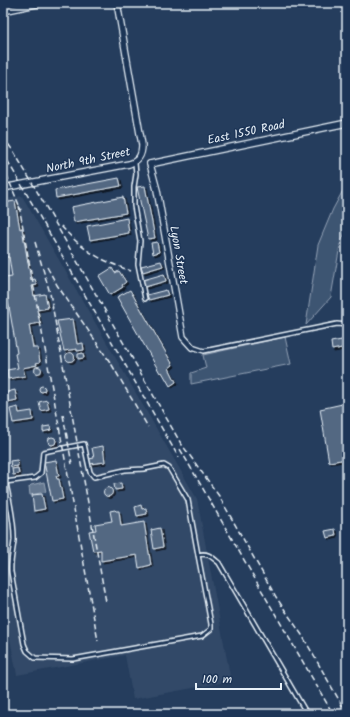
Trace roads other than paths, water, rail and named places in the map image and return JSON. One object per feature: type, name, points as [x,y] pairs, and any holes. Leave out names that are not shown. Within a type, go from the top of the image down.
[{"type":"street","points":[[3,11],[41,3]]},
{"type":"street","points":[[117,3],[142,145],[140,158]]},
{"type":"street","name":"East 1550 Road","points":[[150,164],[347,123]]},
{"type":"street","name":"North 9th Street","points":[[3,188],[135,162],[140,158],[150,164]]},
{"type":"street","name":"Lyon Street","points":[[150,164],[157,190],[183,337],[192,347]]},
{"type":"lane","points":[[135,162],[136,174],[134,206],[140,242],[138,264],[144,299]]},
{"type":"lane","points":[[192,347],[204,351],[337,324],[347,325]]},
{"type":"lane","points":[[3,468],[5,482],[13,523],[14,540],[10,561],[11,572],[24,644],[27,651],[35,658],[74,659],[202,636],[210,629],[211,624],[188,500],[169,468],[164,465],[144,469],[125,470],[94,477],[90,472],[84,444],[43,452],[41,473],[35,478],[5,482]]},
{"type":"lane","points":[[198,555],[210,555],[219,563],[307,714]]},
{"type":"railway","points":[[3,137],[14,152],[45,205],[180,442],[219,496],[276,597],[302,635],[347,714]]},
{"type":"railway","points":[[3,153],[179,458]]},
{"type":"railway","points":[[3,166],[21,210]]},
{"type":"railway","points":[[19,206],[98,641]]},
{"type":"railway","points":[[61,226],[77,242],[93,254],[110,263],[131,271]]},
{"type":"railway","points":[[35,242],[50,293],[106,602]]},
{"type":"railway","points":[[47,267],[57,285],[112,365],[148,427]]},
{"type":"railway","points":[[63,415],[72,464]]},
{"type":"railway","points":[[180,449],[333,714]]}]
